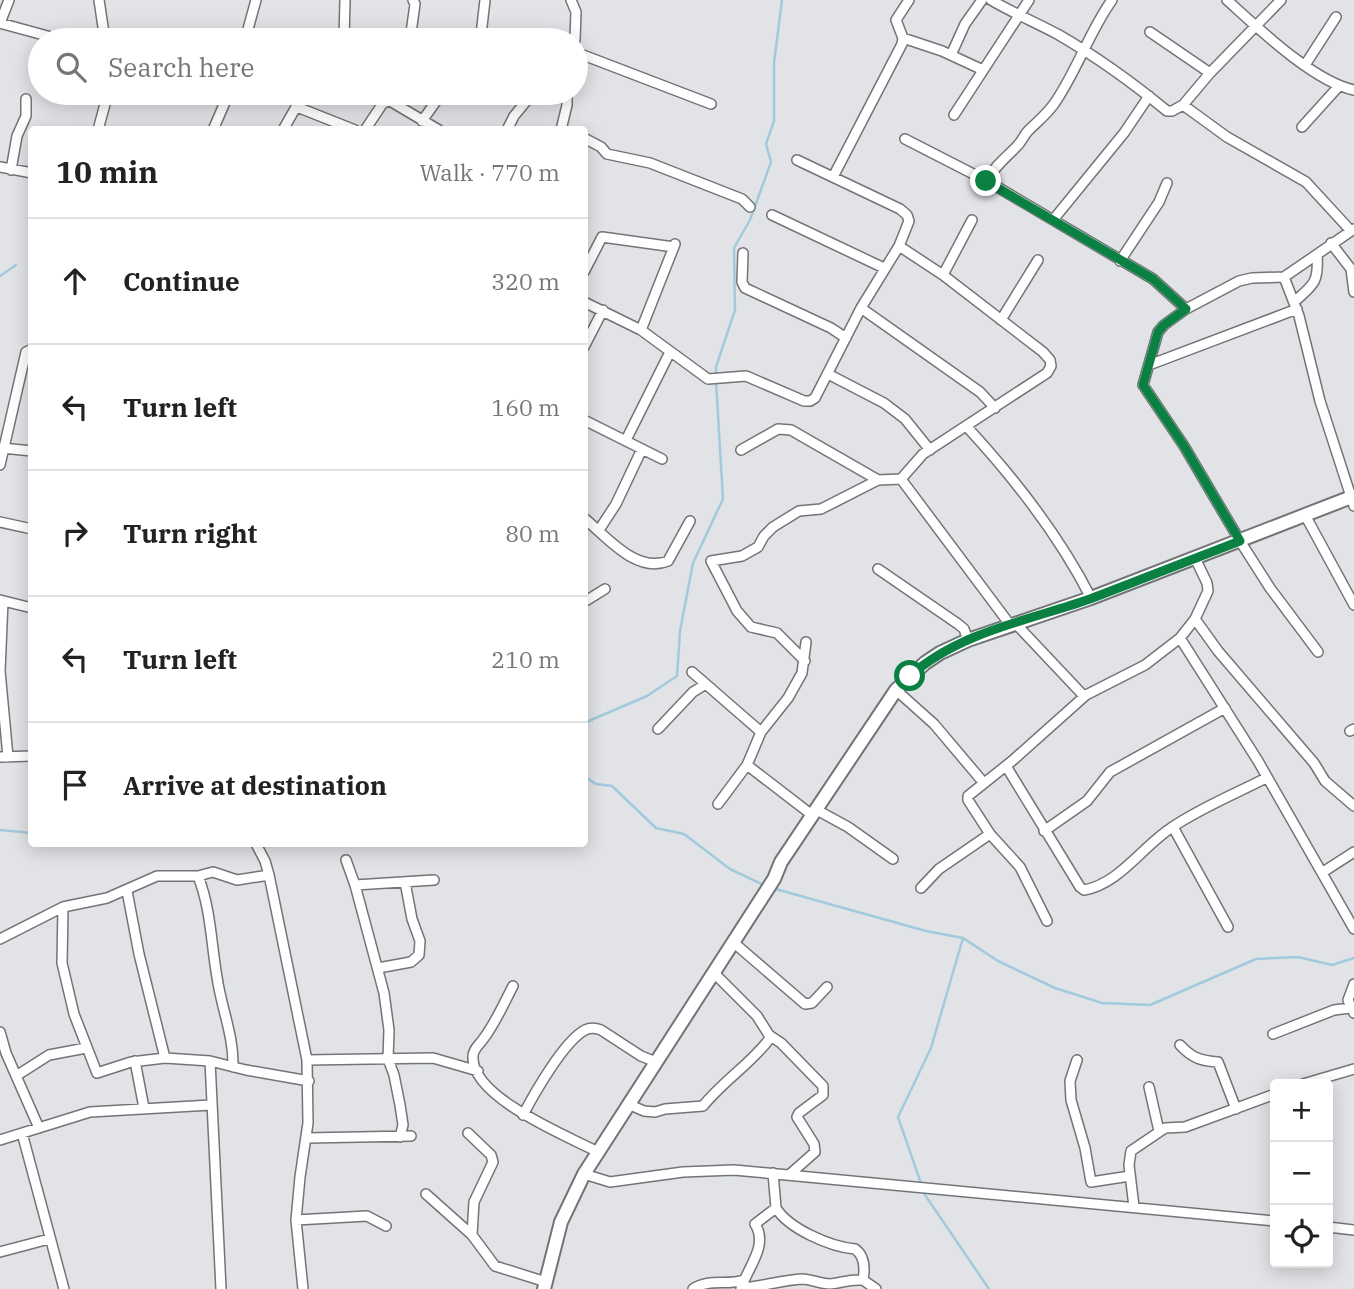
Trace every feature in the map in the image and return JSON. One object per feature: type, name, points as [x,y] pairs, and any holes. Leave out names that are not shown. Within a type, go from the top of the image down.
[{"type":"main road","points":[[545,1285],[561,1222],[584,1174],[715,973],[813,812],[896,690],[925,663],[968,640],[1091,598],[1305,515],[1353,500]]},
{"type":"street","points":[[9,0],[0,23],[28,31]]},
{"type":"street","points":[[99,0],[103,28]]},
{"type":"street","points":[[249,28],[256,0]]},
{"type":"street","points":[[344,28],[345,0]]},
{"type":"street","points":[[412,28],[415,4],[413,0]]},
{"type":"street","points":[[482,28],[485,0]]},
{"type":"street","points":[[571,0],[576,12],[575,28]]},
{"type":"street","points":[[909,0],[896,20],[903,37],[984,71]]},
{"type":"street","points":[[951,55],[965,24],[982,0]]},
{"type":"street","points":[[991,0],[1062,37],[1167,111],[1183,105],[1281,0]]},
{"type":"street","points":[[954,116],[1029,0]]},
{"type":"street","points":[[986,181],[1030,129],[1044,118],[1112,0]]},
{"type":"street","points":[[1227,0],[1305,65],[1339,86],[1354,90]]},
{"type":"street","points":[[1305,65],[1336,17]]},
{"type":"street","points":[[1150,32],[1210,73]]},
{"type":"street","points":[[832,177],[903,37]]},
{"type":"street","points":[[588,57],[711,104]]},
{"type":"street","points":[[1302,127],[1339,86]]},
{"type":"street","points":[[1053,220],[1124,133],[1149,96]]},
{"type":"street","points":[[12,170],[17,136],[26,116],[26,99]]},
{"type":"street","points":[[99,126],[105,105]]},
{"type":"street","points":[[215,126],[224,105]]},
{"type":"street","points":[[368,126],[382,105]]},
{"type":"street","points":[[403,105],[431,126]]},
{"type":"street","points":[[422,121],[433,105]]},
{"type":"street","points":[[509,126],[523,105]]},
{"type":"street","points":[[563,126],[566,105]]},
{"type":"street","points":[[1183,105],[1227,137],[1306,183],[1353,230],[1284,276],[1245,278],[1186,309],[1164,325],[1158,332],[1143,385],[1184,446],[1270,588],[1318,652]]},
{"type":"street","points":[[285,126],[297,107],[343,126]]},
{"type":"street","points":[[905,139],[986,181],[1160,283],[1186,309]]},
{"type":"street","points":[[588,140],[601,147],[607,154],[650,163],[742,198],[750,207]]},
{"type":"street","points":[[588,304],[641,330],[708,379],[746,376],[804,401],[815,398],[861,308],[900,246],[909,221],[900,209],[797,160]]},
{"type":"street","points":[[0,167],[28,172]]},
{"type":"street","points":[[1120,261],[1159,202],[1167,183]]},
{"type":"street","points":[[772,215],[884,268]]},
{"type":"street","points":[[943,275],[972,220]]},
{"type":"street","points":[[588,265],[603,237],[675,245],[641,330]]},
{"type":"street","points":[[1331,243],[1351,269],[1354,292]]},
{"type":"street","points":[[805,661],[777,633],[751,627],[737,611],[711,561],[742,556],[758,547],[773,527],[799,511],[821,509],[878,480],[901,479],[915,462],[930,450],[1047,373],[1051,366],[1050,360],[1043,352],[943,275],[900,246]]},
{"type":"street","points":[[743,253],[742,282],[745,288],[831,328],[846,338]]},
{"type":"street","points":[[1149,365],[1295,306],[1318,276],[1317,255]]},
{"type":"street","points":[[1000,320],[1038,260]]},
{"type":"street","points":[[1284,276],[1295,306],[1320,401],[1353,500]]},
{"type":"street","points":[[861,308],[979,392],[995,408]]},
{"type":"street","points":[[588,339],[603,310]]},
{"type":"street","points":[[0,465],[28,351]]},
{"type":"street","points":[[626,440],[670,352]]},
{"type":"street","points":[[828,374],[884,403],[905,419],[930,450]]},
{"type":"street","points":[[588,422],[663,459]]},
{"type":"street","points":[[967,426],[1009,472],[1077,571],[1091,598]]},
{"type":"street","points":[[741,450],[778,429],[791,430],[878,480]]},
{"type":"street","points":[[2,449],[28,451]]},
{"type":"street","points":[[599,530],[616,504],[642,449]]},
{"type":"street","points":[[901,479],[1014,625],[1086,695]]},
{"type":"street","points":[[1305,515],[1354,605]]},
{"type":"street","points":[[588,521],[631,558],[658,564],[668,561],[690,521]]},
{"type":"street","points":[[0,522],[28,527]]},
{"type":"street","points":[[1046,922],[1020,867],[990,834],[968,800],[970,792],[1006,766],[1086,695],[1145,665],[1180,638],[1195,619],[1208,591],[1195,558]]},
{"type":"street","points":[[878,569],[958,624],[964,629],[968,640]]},
{"type":"street","points":[[588,600],[605,589]]},
{"type":"street","points":[[28,607],[2,600],[1,671],[4,757],[28,756]]},
{"type":"street","points":[[1195,619],[1218,651],[1308,755],[1325,781],[1354,806]]},
{"type":"street","points":[[1180,638],[1225,708],[1354,929]]},
{"type":"street","points":[[718,804],[747,765],[761,732],[788,698],[802,673],[806,642]]},
{"type":"street","points":[[692,672],[761,732]]},
{"type":"street","points":[[658,729],[694,692],[706,684]]},
{"type":"street","points":[[896,690],[934,724],[983,782]]},
{"type":"street","points":[[1044,831],[1087,801],[1110,772],[1225,708]]},
{"type":"street","points":[[747,765],[813,812],[848,827],[893,859]]},
{"type":"street","points":[[1006,766],[1044,831],[1084,890],[1117,875],[1146,847],[1173,827],[1266,778]]},
{"type":"street","points":[[1173,827],[1228,927]]},
{"type":"street","points":[[921,888],[939,869],[990,834]]},
{"type":"street","points":[[257,847],[269,875],[307,1060],[307,1138],[296,1220],[303,1289]]},
{"type":"street","points":[[1323,872],[1354,852]]},
{"type":"street","points":[[346,860],[384,993],[388,1021],[388,1059],[394,1074],[403,1125],[400,1137]]},
{"type":"street","points":[[0,939],[64,907],[127,891],[157,876],[198,876],[213,872],[237,880],[269,875]]},
{"type":"street","points":[[198,876],[204,891],[217,979],[232,1047],[233,1067]]},
{"type":"street","points":[[355,885],[434,880]]},
{"type":"street","points":[[378,968],[411,962],[419,955],[420,941],[412,919],[405,882]]},
{"type":"street","points":[[127,891],[139,954],[165,1058]]},
{"type":"street","points":[[64,907],[62,963],[74,1014],[97,1073],[135,1061],[165,1058],[210,1061],[309,1081]]},
{"type":"street","points":[[733,942],[804,1004],[812,1003],[827,987]]},
{"type":"street","points":[[715,973],[757,1016],[771,1037],[781,1043],[825,1089],[823,1095],[797,1117],[816,1148],[815,1152],[789,1175]]},
{"type":"street","points":[[1273,1034],[1334,1010],[1352,1010],[1348,1000],[1354,984]]},
{"type":"street","points":[[513,986],[486,1035],[474,1050],[473,1061],[478,1071],[485,1083],[523,1115],[598,1152]]},
{"type":"street","points":[[523,1115],[545,1076],[575,1038],[586,1030],[601,1030],[641,1056],[656,1062]]},
{"type":"street","points":[[0,1032],[6,1053],[39,1128]]},
{"type":"street","points":[[628,1104],[655,1112],[665,1108],[703,1106],[771,1037]]},
{"type":"street","points":[[1180,1045],[1192,1057],[1218,1062],[1236,1108]]},
{"type":"street","points":[[16,1076],[49,1055],[86,1048]]},
{"type":"street","points":[[307,1060],[433,1058],[478,1071]]},
{"type":"street","points":[[1077,1060],[1070,1081],[1071,1100],[1091,1182],[1130,1175]]},
{"type":"street","points":[[135,1061],[144,1108]]},
{"type":"street","points":[[210,1061],[220,1289]]},
{"type":"street","points":[[1320,1079],[1354,1069]]},
{"type":"street","points":[[1149,1087],[1159,1130]]},
{"type":"street","points":[[1134,1207],[1130,1175],[1132,1151],[1159,1130],[1185,1127],[1270,1096]]},
{"type":"street","points":[[0,1140],[90,1112],[211,1105]]},
{"type":"street","points":[[22,1133],[64,1289]]},
{"type":"street","points":[[468,1133],[491,1155],[493,1162],[474,1202],[472,1235]]},
{"type":"street","points":[[307,1138],[411,1136]]},
{"type":"street","points":[[584,1174],[610,1182],[715,1169],[1270,1221]]},
{"type":"street","points":[[773,1173],[776,1208],[782,1217],[821,1240],[859,1252],[864,1268],[863,1280]]},
{"type":"street","points":[[426,1194],[472,1235],[495,1266],[545,1285]]},
{"type":"street","points":[[742,1285],[759,1251],[755,1224],[776,1208]]},
{"type":"street","points":[[296,1220],[367,1216],[386,1226]]},
{"type":"street","points":[[1333,1228],[1354,1230]]},
{"type":"street","points":[[0,1252],[49,1239]]},
{"type":"street","points":[[693,1289],[703,1283],[766,1286],[802,1279],[826,1284],[847,1279],[863,1280],[876,1289]]},
{"type":"waterway","points":[[716,375],[716,367],[735,310],[734,248],[750,220],[771,162],[766,144],[774,121],[774,63],[782,0]]},
{"type":"waterway","points":[[0,276],[16,265]]},
{"type":"waterway","points":[[588,721],[647,696],[677,676],[680,631],[693,563],[723,499],[716,381]]},
{"type":"waterway","points":[[588,779],[596,784],[612,786],[656,828],[684,834],[730,869],[766,886]]},
{"type":"waterway","points":[[0,830],[28,833]]},
{"type":"waterway","points":[[772,888],[926,931],[963,938],[998,961],[1055,988],[1102,1003],[1150,1005],[1256,959],[1298,957],[1332,965],[1354,958]]},
{"type":"waterway","points":[[963,938],[931,1048],[898,1117],[925,1195],[989,1289]]},
{"type":"route","points":[[910,676],[940,653],[968,640],[1091,598],[1240,541],[1184,446],[1143,385],[1158,332],[1186,309],[1160,283],[986,181]]}]
